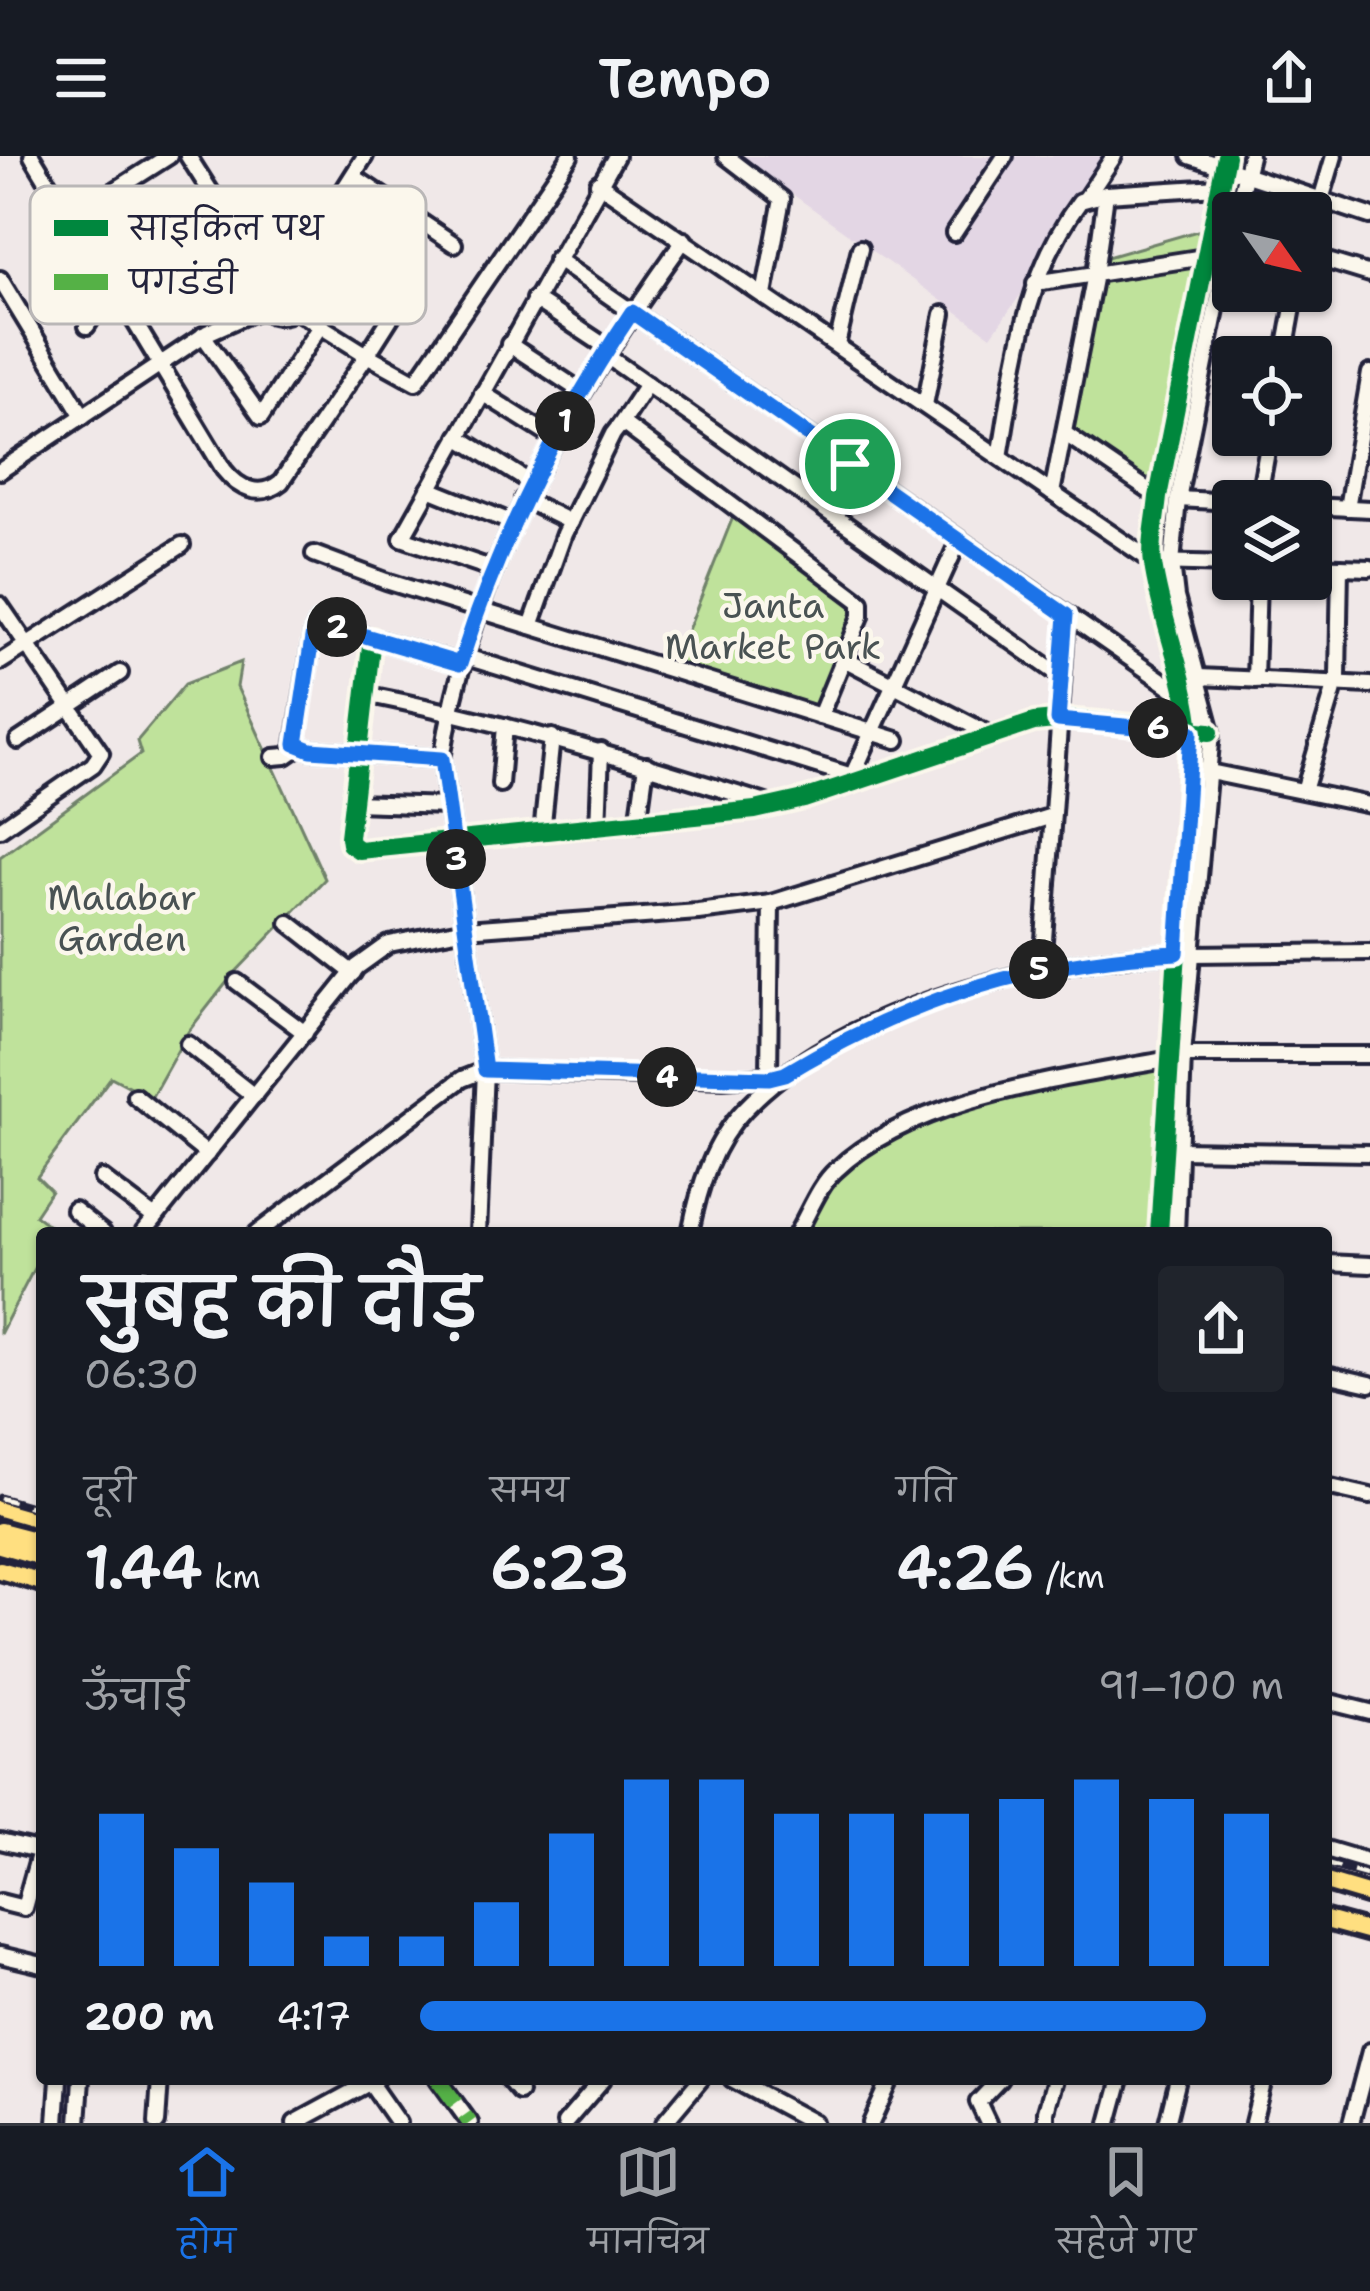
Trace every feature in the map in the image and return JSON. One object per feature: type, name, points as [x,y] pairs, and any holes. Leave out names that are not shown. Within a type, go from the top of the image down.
[{"type":"main road","points":[[0,1508],[36,1518]]},
{"type":"main road","points":[[0,1531],[36,1540]]},
{"type":"main road","points":[[0,1545],[36,1555]]},
{"type":"main road","points":[[0,1570],[36,1580]]},
{"type":"main road","points":[[1332,1884],[1370,1895]]},
{"type":"main road","points":[[1332,1922],[1370,1932]]},
{"type":"street","points":[[32,156],[50,186]]},
{"type":"street","points":[[122,186],[169,156]]},
{"type":"street","points":[[188,156],[207,186]]},
{"type":"street","points":[[346,186],[365,156]]},
{"type":"street","points":[[317,324],[416,382],[570,156]]},
{"type":"street","points":[[493,569],[402,538],[616,156]]},
{"type":"street","points":[[727,156],[782,199],[764,295]]},
{"type":"street","points":[[954,233],[1005,156]]},
{"type":"street","points":[[1000,457],[1035,284],[1051,245],[1114,156]]},
{"type":"street","points":[[1190,156],[1224,162],[1244,175],[1296,192]]},
{"type":"street","points":[[1240,192],[1250,156]]},
{"type":"street","points":[[1323,192],[1334,156]]},
{"type":"street","points":[[1160,1227],[1184,954],[1191,732],[1188,699],[1153,562],[1158,497],[1224,162]]},
{"type":"street","points":[[352,176],[367,186]]},
{"type":"street","points":[[598,183],[1153,562],[1212,563]]},
{"type":"street","points":[[1086,197],[1218,187]]},
{"type":"street","points":[[1052,493],[1106,194]]},
{"type":"street","points":[[1332,204],[1370,216]]},
{"type":"street","points":[[426,225],[454,244]]},
{"type":"street","points":[[478,1227],[485,1070],[442,759],[450,711],[477,609],[531,484],[606,351],[684,240]]},
{"type":"street","points":[[837,345],[860,248]]},
{"type":"street","points":[[1035,284],[1204,257]]},
{"type":"street","points":[[556,259],[1188,699]]},
{"type":"street","points":[[1332,262],[1370,274]]},
{"type":"street","points":[[0,279],[82,416]]},
{"type":"street","points":[[534,298],[646,384],[1061,676]]},
{"type":"street","points":[[1184,954],[1212,732],[1176,597],[1172,562],[1178,499],[1216,312]]},
{"type":"street","points":[[925,405],[943,314]]},
{"type":"street","points":[[136,324],[224,470],[234,482],[261,492],[281,482],[386,324]]},
{"type":"street","points":[[0,471],[161,361],[228,324]]},
{"type":"street","points":[[203,335],[261,417],[320,326]]},
{"type":"street","points":[[509,344],[582,392]]},
{"type":"street","points":[[1347,508],[1370,374]]},
{"type":"street","points":[[531,626],[570,523],[620,424],[646,384]]},
{"type":"street","points":[[482,393],[555,439]]},
{"type":"street","points":[[620,424],[861,602],[861,616],[820,716]]},
{"type":"street","points":[[1064,433],[1158,497]]},
{"type":"street","points":[[458,437],[531,484]]},
{"type":"street","points":[[429,489],[513,523]]},
{"type":"street","points":[[524,499],[570,523]]},
{"type":"street","points":[[1178,499],[1212,501]]},
{"type":"street","points":[[1332,507],[1370,509]]},
{"type":"street","points":[[850,779],[959,540]]},
{"type":"street","points":[[0,662],[182,545]]},
{"type":"street","points":[[314,554],[897,740]]},
{"type":"street","points":[[1332,567],[1370,568]]},
{"type":"street","points":[[1304,791],[1340,665],[1340,567]]},
{"type":"street","points":[[1255,680],[1257,600]]},
{"type":"street","points":[[0,605],[99,747],[98,760],[0,830]]},
{"type":"street","points":[[1042,968],[1066,615]]},
{"type":"street","points":[[299,747],[294,739],[318,622],[462,660],[850,779]]},
{"type":"street","points":[[372,638],[352,803],[350,844],[359,850],[774,806],[1034,722],[1212,732]]},
{"type":"street","points":[[844,659],[991,735]]},
{"type":"street","points":[[18,741],[120,673]]},
{"type":"street","points":[[1199,677],[1370,685]]},
{"type":"street","points":[[364,694],[552,737],[774,806]]},
{"type":"street","points":[[500,784],[506,725]]},
{"type":"street","points":[[542,833],[552,737]]},
{"type":"street","points":[[274,757],[299,747],[442,759]]},
{"type":"street","points":[[598,828],[601,751]]},
{"type":"street","points":[[638,824],[646,765]]},
{"type":"street","points":[[1190,768],[1370,805]]},
{"type":"street","points":[[352,803],[448,806]]},
{"type":"street","points":[[148,1227],[353,973],[389,944],[466,928],[771,903],[1052,816]]},
{"type":"street","points":[[769,1078],[771,903]]},
{"type":"street","points":[[289,923],[353,973]]},
{"type":"street","points":[[691,1227],[699,1189],[716,1151],[745,1109],[785,1074],[901,1012],[1042,968],[1119,956],[1370,952]]},
{"type":"street","points":[[237,982],[304,1034]]},
{"type":"street","points":[[188,1044],[254,1096]]},
{"type":"street","points":[[800,1227],[832,1173],[857,1152],[909,1125],[990,1094],[1177,1057],[1370,1055]]},
{"type":"street","points":[[1176,1227],[1177,1057]]},
{"type":"street","points":[[264,1227],[462,1079],[485,1070],[769,1078],[785,1074]]},
{"type":"street","points":[[135,1096],[207,1154]]},
{"type":"street","points":[[1179,1150],[1370,1153]]},
{"type":"street","points":[[102,1178],[155,1218]]},
{"type":"street","points":[[74,1210],[95,1227]]},
{"type":"street","points":[[1332,1263],[1370,1264]]},
{"type":"street","points":[[1332,1375],[1370,1384]]},
{"type":"street","points":[[1332,1487],[1370,1496]]},
{"type":"street","points":[[1332,1702],[1370,1712]]},
{"type":"street","points":[[0,1841],[36,1850]]},
{"type":"street","points":[[1332,1852],[1370,1862]]},
{"type":"street","points":[[0,1902],[24,1908],[36,1868]]},
{"type":"street","points":[[0,1955],[36,1964]]},
{"type":"street","points":[[1352,2123],[1370,2050]]},
{"type":"street","points":[[56,2123],[59,2085]]},
{"type":"street","points":[[78,2123],[81,2085]]},
{"type":"street","points":[[157,2123],[160,2085]]},
{"type":"street","points":[[295,2123],[366,2085]]},
{"type":"street","points":[[375,2085],[398,2123]]},
{"type":"street","points":[[442,2085],[470,2123]]},
{"type":"street","points":[[513,2085],[519,2092]]},
{"type":"street","points":[[565,2123],[598,2085]]},
{"type":"street","points":[[664,2123],[695,2085]]},
{"type":"street","points":[[743,2085],[814,2123]]},
{"type":"street","points":[[872,2123],[888,2085]]},
{"type":"street","points":[[988,2123],[978,2102],[994,2085]]},
{"type":"street","points":[[1046,2123],[1053,2085]]},
{"type":"street","points":[[1108,2123],[1119,2085]]},
{"type":"street","points":[[1167,2123],[1176,2085]]},
{"type":"street","points":[[1256,2123],[1266,2085]]},
{"type":"shaded area","points":[[739,156],[1120,156],[991,336]]},
{"type":"green space","points":[[1211,227],[1158,497],[1064,433],[1097,260]]},
{"type":"green space","name":"Janta Market Park","points":[[737,507],[863,608],[820,716],[672,670]]},
{"type":"green space","name":"Malabar Garden","points":[[241,662],[237,687],[325,879],[231,977],[188,1032],[151,1098],[111,1077],[37,1177],[51,1191],[35,1215],[51,1227],[36,1227],[36,1265],[0,1334],[0,857],[141,754],[137,741],[185,684]]},
{"type":"green space","points":[[1170,1059],[1158,1227],[800,1227],[832,1173],[857,1152],[990,1094]]},
{"type":"railway","points":[[0,1498],[36,1508]]},
{"type":"railway","points":[[1332,1866],[1370,1876]]},
{"type":"marked path","points":[[442,2085],[470,2123]]},
{"type":"cycle path","points":[[1159,1227],[1191,732],[1157,585],[1153,539],[1226,156]]},
{"type":"cycle path","points":[[372,638],[349,837],[359,850],[755,810],[804,799],[1034,722],[1066,719],[1210,732]]},
{"type":"route","points":[[632,312],[850,464],[1066,615],[1058,720],[1191,732],[1177,953],[1050,965],[1018,974],[901,1012],[769,1078],[485,1070],[442,759],[311,750],[296,744],[314,626],[318,622],[346,629],[460,664],[477,609],[524,499],[556,436],[632,312]]}]
